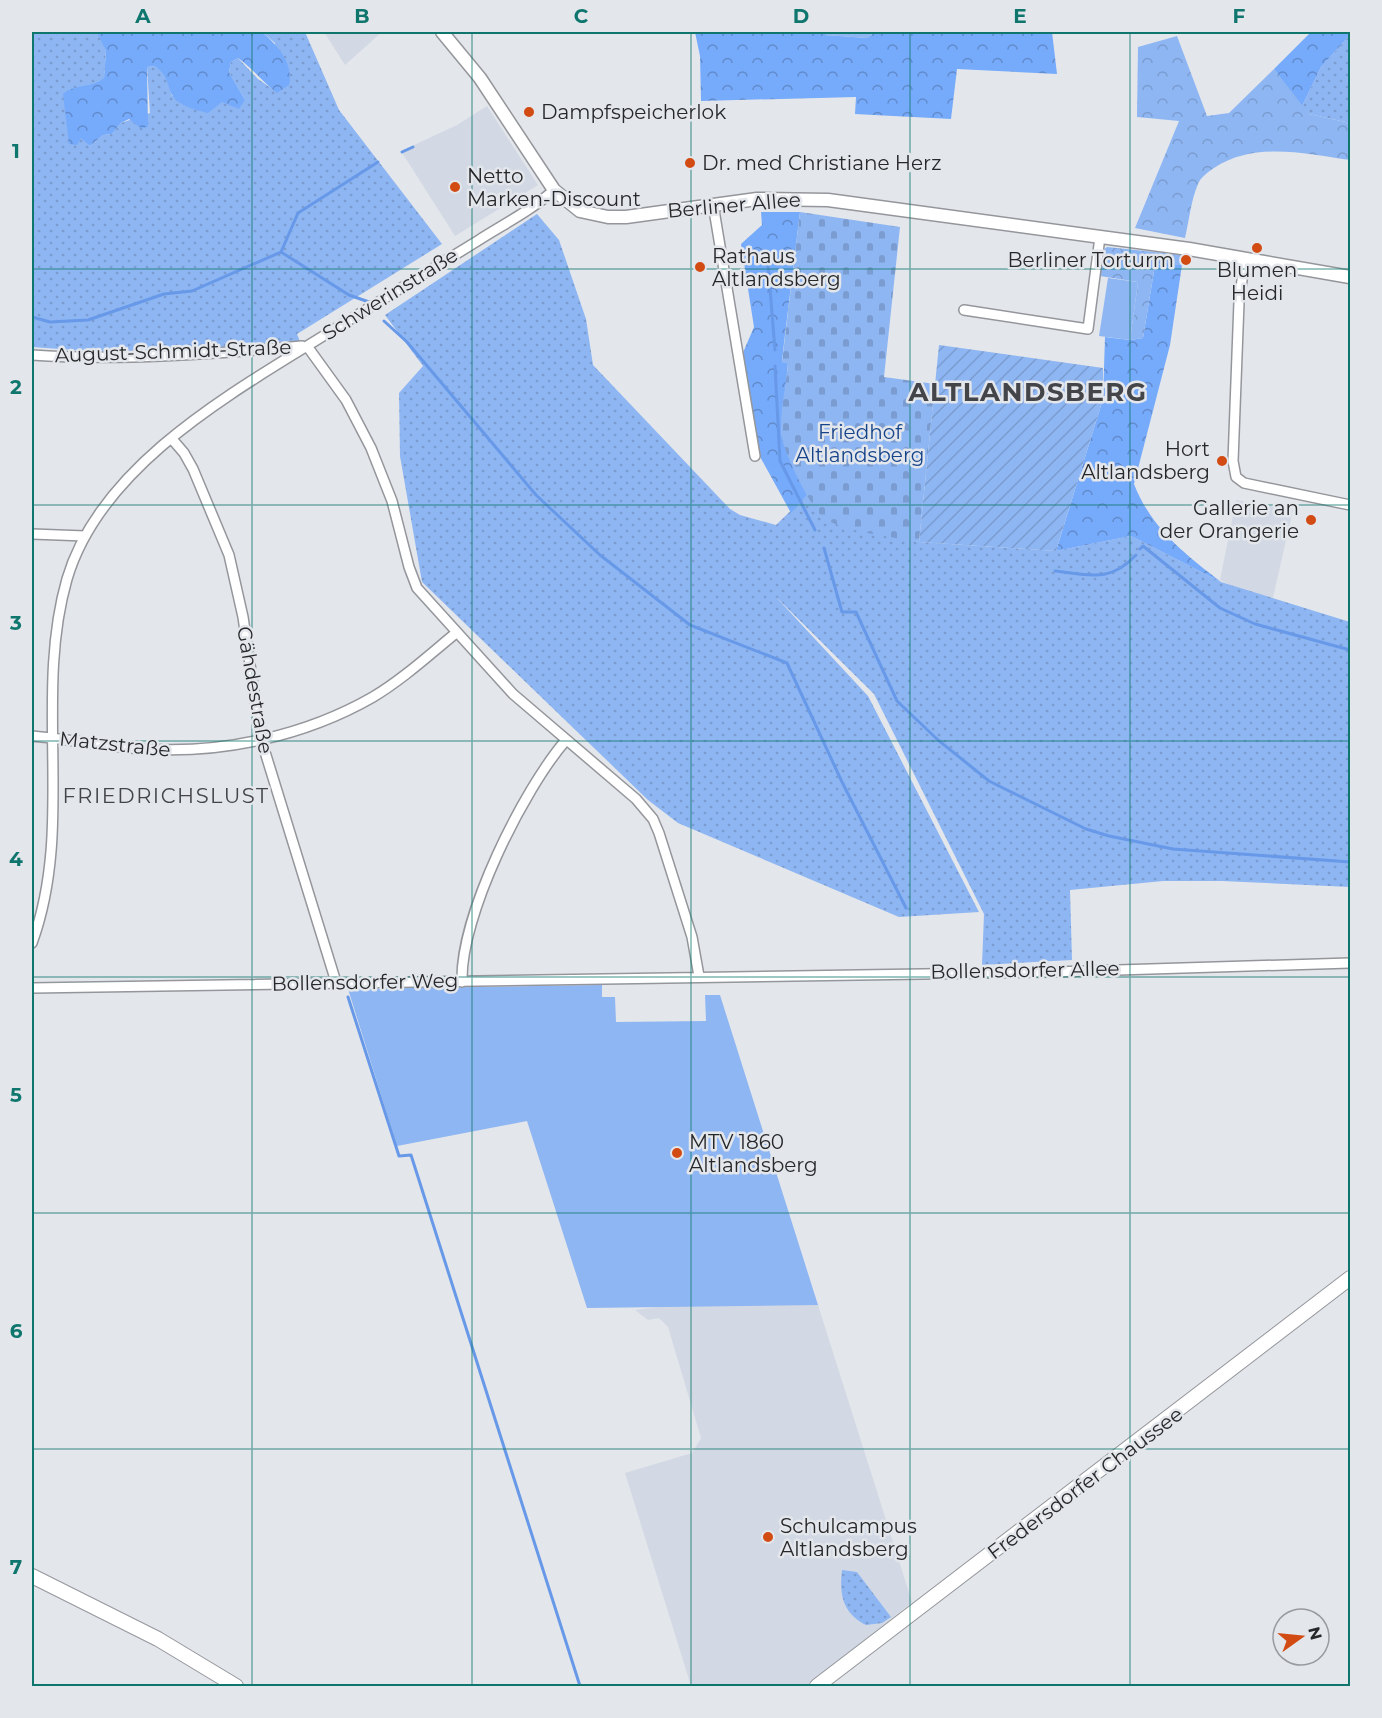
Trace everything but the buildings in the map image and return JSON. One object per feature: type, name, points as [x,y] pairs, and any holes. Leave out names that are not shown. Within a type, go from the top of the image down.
[{"type":"main road","name":"Fredersdorfer Chaussee","points":[[817,1686],[1350,1278]]},
{"type":"main road","points":[[32,1576],[158,1639],[236,1686]]},
{"type":"street","name":"Berliner Allee","points":[[442,32],[480,78],[554,190],[580,211],[626,217],[769,198],[828,200],[1185,248],[1350,277]]},
{"type":"street","name":"Schwerinstraße","points":[[32,943],[44,901],[50,857],[59,620],[68,579],[85,536],[128,481],[172,439],[248,381],[554,190]]},
{"type":"street","points":[[714,204],[755,456]]},
{"type":"street","points":[[964,310],[1088,328],[1100,237]]},
{"type":"street","points":[[1245,258],[1239,302],[1233,460],[1236,477],[1244,483],[1350,505]]},
{"type":"street","name":"August-Schmidt-Straße","points":[[32,355],[219,352],[307,346],[346,400],[371,448],[392,501],[413,580],[456,633],[513,694],[636,799],[653,819],[692,937],[699,976]]},
{"type":"street","name":"Gähdestraße","points":[[172,439],[193,469],[229,555],[243,617],[261,739],[336,982]]},
{"type":"street","points":[[32,534],[85,536]]},
{"type":"street","name":"Matzstraße","points":[[32,736],[122,748],[173,750],[219,748],[261,739],[322,721],[373,697],[456,633]]},
{"type":"street","points":[[462,982],[464,946],[499,852],[542,773],[566,740]]},
{"type":"street","name":"Bollensdorfer Allee","points":[[699,976],[1053,972],[1350,963]]},
{"type":"street","name":"Bollensdorfer Weg","points":[[32,988],[699,976]]},
{"type":"shaded area","points":[[324,32],[382,32],[345,65]]},
{"type":"shaded area","points":[[487,106],[538,185],[455,236],[401,151],[457,125]]},
{"type":"shaded area","points":[[1236,500],[1293,510],[1272,602],[1251,596],[1220,580]]},
{"type":"shaded area","name":"Schulcampus Altlandsberg","points":[[674,1305],[818,1305],[912,1602],[808,1686],[691,1686],[625,1473],[692,1453],[701,1438],[668,1327],[659,1318],[648,1320],[635,1310]]},
{"type":"green space","points":[[32,32],[99,32],[106,51],[104,79],[95,86],[64,94],[73,122],[90,146],[103,135],[112,134],[121,123],[150,113],[147,67],[154,66],[165,73],[172,96],[222,102],[245,100],[229,72],[231,62],[238,58],[258,79],[277,92],[275,43],[262,32],[305,32],[339,110],[442,244],[297,334],[301,344],[101,352],[32,347]]},
{"type":"green space","points":[[97,32],[262,32],[287,62],[289,85],[277,93],[238,58],[231,62],[229,72],[245,100],[239,109],[222,102],[208,113],[187,107],[178,101],[171,93],[166,78],[161,72],[154,66],[147,67],[148,126],[142,129],[129,119],[121,123],[112,134],[103,135],[90,146],[81,138],[77,145],[69,144],[63,94],[73,88],[94,84],[104,78],[106,51]]},
{"type":"green space","points":[[695,32],[825,32],[825,35],[867,38],[875,32],[1052,32],[1057,74],[957,69],[951,119],[855,114],[856,97],[701,101],[700,56]]},
{"type":"green space","points":[[825,32],[875,32],[867,38],[825,35]]},
{"type":"green space","points":[[1311,32],[1350,32],[1350,35],[1321,67],[1301,108],[1274,69]]},
{"type":"green space","points":[[1350,35],[1350,123],[1309,114],[1301,108],[1321,67]]},
{"type":"green space","points":[[1177,36],[1207,116],[1229,113],[1274,69],[1309,114],[1350,123],[1350,160],[1298,153],[1263,152],[1230,160],[1209,171],[1199,181],[1185,238],[1135,228],[1179,121],[1137,117],[1138,47]]},
{"type":"green space","points":[[761,212],[800,212],[782,362],[788,363],[781,433],[807,495],[791,513],[758,453],[742,355],[754,327],[741,244],[762,225]]},
{"type":"green space","name":"Friedhof Altlandsberg","points":[[800,212],[900,227],[884,377],[935,384],[919,542],[857,531],[825,519],[812,503],[798,479],[783,441],[782,407],[788,364],[782,362]]},
{"type":"green space","points":[[537,214],[559,240],[586,319],[593,365],[730,509],[740,515],[776,525],[807,495],[825,518],[919,542],[1056,551],[1131,536],[1221,582],[1350,622],[1350,887],[1222,881],[1163,881],[1070,890],[1072,960],[982,965],[984,914],[874,694],[775,596],[868,696],[979,912],[899,917],[678,823],[648,800],[422,582],[400,456],[399,393],[423,366],[385,315]]},
{"type":"green space","points":[[1107,247],[1183,255],[1182,265],[1155,265],[1143,338],[1130,340],[1138,282],[1100,276],[1103,250]]},
{"type":"green space","points":[[1155,265],[1182,265],[1170,345],[1134,484],[1150,514],[1170,539],[1221,582],[1131,536],[1056,551],[1103,399],[1105,337],[1130,340],[1143,338]]},
{"type":"green space","points":[[1108,278],[1138,282],[1130,340],[1099,336]]},
{"type":"green space","points":[[939,345],[1103,368],[1103,399],[1056,551],[919,542]]},
{"type":"green space","points":[[602,985],[602,997],[615,997],[616,1022],[706,1021],[705,995],[720,995],[818,1305],[587,1308],[527,1121],[397,1146],[348,989]]},
{"type":"green space","points":[[842,1570],[857,1572],[891,1617],[882,1623],[866,1625],[852,1615],[842,1595]]},
{"type":"waterway","points":[[402,152],[413,147]]},
{"type":"waterway","points":[[32,317],[50,322],[88,320],[164,294],[192,291],[281,252],[298,213],[378,162]]},
{"type":"waterway","points":[[281,252],[349,295],[369,302]]},
{"type":"waterway","points":[[767,252],[775,350]]},
{"type":"waterway","points":[[384,321],[407,342],[536,495],[600,555],[690,625],[787,663],[842,782],[906,908]]},
{"type":"waterway","points":[[775,366],[780,461],[815,530]]},
{"type":"waterway","points":[[1140,549],[1143,546],[1220,608],[1255,624],[1350,650]]},
{"type":"waterway","points":[[824,548],[842,612],[856,612],[897,701],[938,740],[989,781],[1086,829],[1109,836],[1173,849],[1350,862]]},
{"type":"waterway","points":[[1055,571],[1099,575],[1117,570],[1136,555]]},
{"type":"waterway","points":[[348,997],[399,1156],[411,1155],[580,1686]]},
{"type":"place","name":"Dampfspeicherlok","points":[[529,112]]},
{"type":"place","name":"Dr. med Christiane Herz","points":[[690,163]]},
{"type":"place","name":"Netto Marken-Discount","points":[[455,187]]},
{"type":"place","name":"Blumen Heidi","points":[[1257,248]]},
{"type":"place","name":"Berliner Torturm","points":[[1186,260]]},
{"type":"place","name":"Rathaus Altlandsberg","points":[[700,267]]},
{"type":"place","name":"Hort Altlandsberg","points":[[1222,461]]},
{"type":"place","name":"Gallerie an der Orangerie","points":[[1311,520]]},
{"type":"place","name":"MTV 1860 Altlandsberg","points":[[677,1153]]},
{"type":"place","name":"Schulcampus Altlandsberg","points":[[768,1537]]},
{"type":"district","name":"ALTLANDSBERG","points":[[1028,392]]},
{"type":"district","name":"FRIEDRICHSLUST","points":[[166,796]]}]
